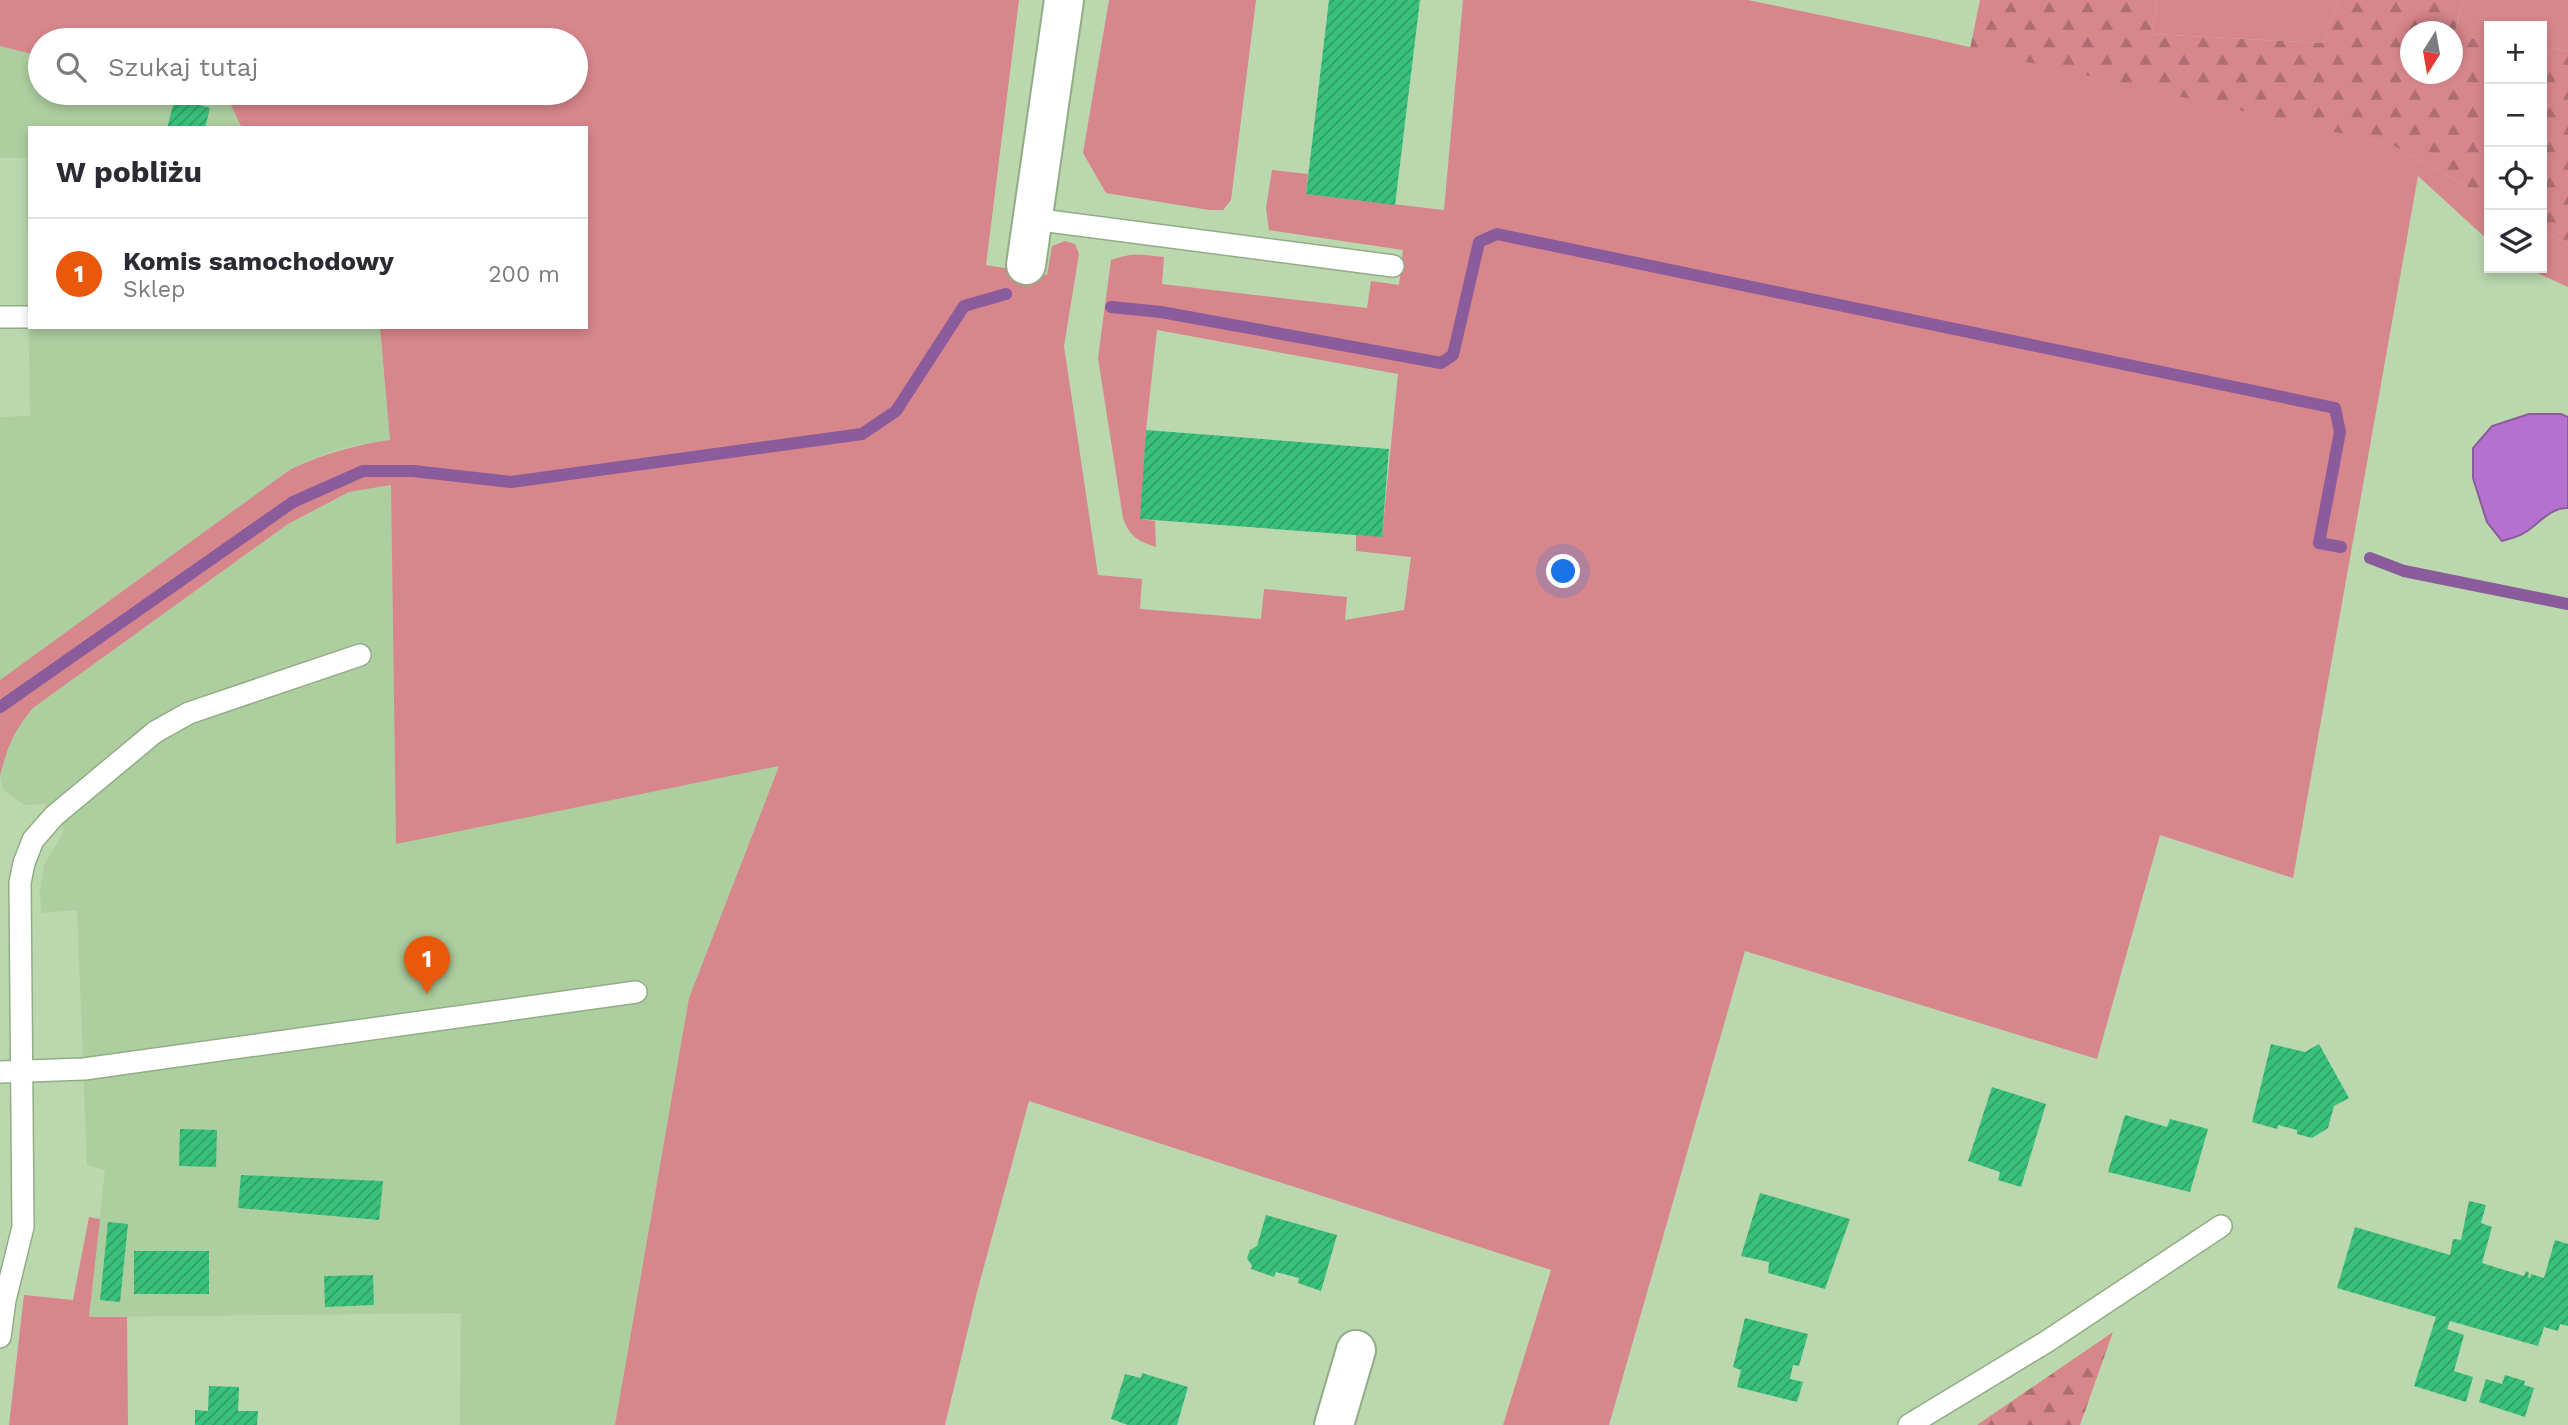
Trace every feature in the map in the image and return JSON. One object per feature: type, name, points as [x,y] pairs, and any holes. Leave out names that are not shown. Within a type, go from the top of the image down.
[{"type":"street","points":[[1026,265],[1064,0]]},
{"type":"street","points":[[1334,1425],[1356,1350]]},
{"type":"lane","points":[[1033,219],[1392,267]]},
{"type":"lane","points":[[0,317],[28,317]]},
{"type":"lane","points":[[0,1337],[5,1300],[23,1227],[20,883],[33,840],[54,816],[170,722],[189,713],[360,655]]},
{"type":"lane","points":[[0,1072],[84,1069],[636,992]]},
{"type":"lane","points":[[1909,1425],[2046,1342],[2221,1226]]},
{"type":"shaded area","points":[[0,46],[28,53],[28,105],[231,105],[241,126],[28,126],[28,287],[26,158],[0,158]]},
{"type":"shaded area","points":[[29,329],[380,329],[390,441],[355,445],[325,454],[291,469],[0,680],[0,417],[30,416]]},
{"type":"shaded area","points":[[2529,414],[2561,414],[2568,417],[2568,508],[2556,510],[2529,530],[2502,541],[2487,522],[2473,478],[2473,448],[2492,426]]},
{"type":"shaded area","points":[[391,485],[396,843],[779,765],[689,998],[615,1425],[460,1425],[461,1313],[89,1317],[105,1170],[87,1165],[77,910],[41,913],[40,890],[44,865],[65,829],[45,804],[24,805],[3,790],[0,775],[5,753],[13,733],[33,708],[288,524],[349,492]]},
{"type":"green space","points":[[0,0],[1019,0],[986,265],[1047,275],[1052,246],[1065,241],[1075,244],[1079,254],[1064,346],[1098,575],[1142,579],[1140,609],[1261,619],[1264,589],[1347,597],[1345,620],[1404,610],[1411,557],[1356,551],[1356,535],[1382,536],[1398,374],[1157,330],[1146,430],[1141,519],[1155,521],[1156,547],[1144,543],[1129,530],[1123,518],[1098,358],[1111,260],[1138,255],[1164,257],[1162,284],[1367,308],[1371,281],[1399,285],[1403,250],[1269,230],[1266,208],[1272,170],[1308,174],[1306,194],[1444,210],[1463,0],[1748,0],[1926,37],[2392,145],[2484,196],[2484,236],[2418,176],[2293,878],[2160,835],[2097,1059],[1745,951],[1609,1425],[1503,1425],[1551,1270],[1029,1101],[977,1292],[945,1425],[615,1425],[689,998],[779,766],[396,844],[391,485],[349,492],[288,524],[33,708],[12,740],[0,775],[0,680],[291,469],[339,451],[390,440],[380,329],[588,329],[588,126],[241,126],[231,105],[588,105],[588,28],[28,28],[28,53],[0,46]]},
{"type":"green space","points":[[1109,0],[1256,0],[1231,200],[1223,210],[1106,193],[1083,153]]},
{"type":"green space","points":[[1980,0],[2157,0],[2152,34],[2323,43],[2339,0],[2463,0],[2458,21],[2400,21],[2400,84],[2463,84],[2463,37],[2484,40],[2484,196],[2392,145],[1970,49]]},
{"type":"green space","points":[[2157,0],[2339,0],[2323,43],[2152,34]]},
{"type":"green space","points":[[2463,0],[2568,0],[2568,51],[2547,48],[2547,21],[2484,21],[2484,40],[2463,38],[2463,21],[2458,21]]},
{"type":"green space","points":[[2547,48],[2568,51],[2568,245],[2547,232]]},
{"type":"green space","points":[[2547,232],[2568,245],[2568,287],[2537,273],[2547,273]]},
{"type":"green space","points":[[89,1217],[100,1219],[89,1317],[127,1317],[128,1425],[9,1425],[24,1295],[73,1300]]},
{"type":"green space","points":[[2113,1332],[2080,1425],[1977,1425]]},
{"type":"building","points":[[1329,0],[1420,0],[1395,205],[1306,194]]},
{"type":"building","points":[[173,105],[200,105],[210,108],[206,126],[168,126]]},
{"type":"building","points":[[1146,430],[1389,449],[1382,537],[1140,519]]},
{"type":"building","points":[[2271,1044],[2305,1052],[2319,1044],[2349,1098],[2334,1106],[2328,1128],[2312,1138],[2297,1134],[2297,1130],[2278,1125],[2277,1129],[2252,1122]]},
{"type":"building","points":[[1992,1087],[2046,1104],[2021,1187],[1998,1180],[2000,1172],[1968,1161]]},
{"type":"building","points":[[2125,1115],[2167,1127],[2170,1119],[2208,1129],[2190,1192],[2108,1172]]},
{"type":"building","points":[[180,1129],[217,1130],[216,1167],[179,1166]]},
{"type":"building","points":[[241,1175],[383,1181],[379,1220],[238,1208]]},
{"type":"building","points":[[1760,1193],[1850,1219],[1825,1289],[1768,1273],[1769,1262],[1741,1256]]},
{"type":"building","points":[[2469,1201],[2486,1205],[2481,1223],[2492,1227],[2482,1263],[2524,1276],[2526,1271],[2530,1278],[2531,1274],[2544,1278],[2555,1240],[2568,1244],[2568,1326],[2560,1324],[2558,1331],[2544,1327],[2538,1346],[2450,1321],[2447,1329],[2464,1335],[2454,1371],[2473,1377],[2466,1402],[2414,1386],[2436,1317],[2337,1288],[2355,1227],[2450,1255],[2453,1239],[2461,1240]]},
{"type":"building","points":[[1266,1215],[1337,1235],[1321,1291],[1298,1283],[1299,1278],[1276,1272],[1274,1277],[1251,1269],[1247,1258],[1250,1250],[1257,1246]]},
{"type":"building","points":[[108,1222],[128,1224],[120,1302],[100,1300]]},
{"type":"building","points":[[134,1251],[209,1251],[209,1294],[134,1294]]},
{"type":"building","points":[[373,1275],[374,1305],[325,1307],[324,1276]]},
{"type":"building","points":[[1745,1318],[1808,1334],[1799,1366],[1793,1365],[1790,1379],[1803,1382],[1797,1402],[1737,1387],[1741,1370],[1733,1367]]},
{"type":"building","points":[[1142,1373],[1188,1387],[1177,1425],[1128,1425],[1111,1419],[1125,1374],[1141,1378]]},
{"type":"building","points":[[2505,1375],[2525,1381],[2524,1385],[2534,1388],[2525,1417],[2479,1402],[2486,1379],[2502,1384]]},
{"type":"building","points":[[209,1386],[239,1387],[238,1411],[258,1411],[257,1425],[195,1425],[195,1410],[208,1411]]},
{"type":"waterway","points":[[1111,307],[1161,312],[1441,363],[1453,355],[1479,242],[1497,234],[2335,408],[2340,432],[2319,543],[2341,547]]},
{"type":"waterway","points":[[0,707],[293,502],[363,471],[413,471],[511,482],[862,434],[896,411],[964,306],[1006,294]]},
{"type":"waterway","points":[[2370,558],[2404,571],[2568,604]]},
{"type":"place","name":"Komis samochodowy","points":[[427,994]]}]
